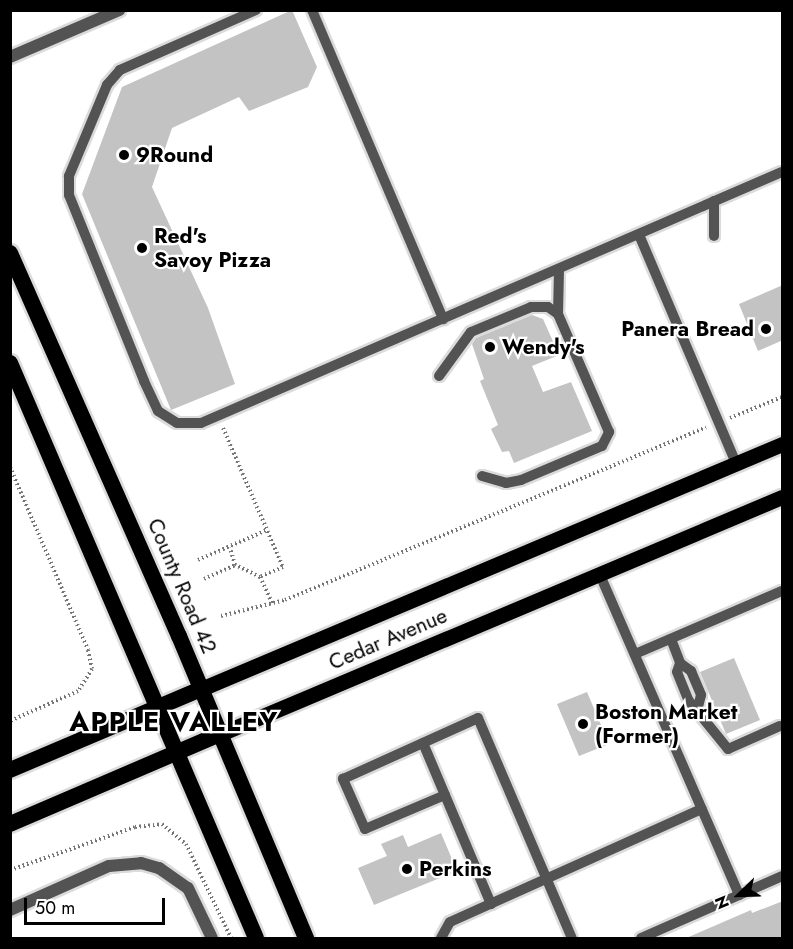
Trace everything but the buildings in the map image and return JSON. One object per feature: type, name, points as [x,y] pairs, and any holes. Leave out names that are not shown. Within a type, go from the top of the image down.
[{"type":"highway","name":"County Road 42","points":[[10,253],[201,689],[306,939]]},
{"type":"highway","points":[[10,363],[256,939]]},
{"type":"highway","name":"Cedar Avenue","points":[[10,770],[201,689]]},
{"type":"highway","name":"Cedar Avenue","points":[[10,824],[220,734]]},
{"type":"main road","name":"Cedar Avenue","points":[[201,689],[783,444]]},
{"type":"main road","name":"Cedar Avenue","points":[[220,734],[783,497]]},
{"type":"street","points":[[10,57],[119,10]]},
{"type":"street","points":[[10,910],[109,866],[141,863],[159,868],[188,888],[212,939]]},
{"type":"lane","points":[[256,10],[120,70],[107,86],[69,176],[69,195],[158,411],[177,423],[201,423],[218,416],[640,237],[714,201],[783,172]]},
{"type":"lane","points":[[312,10],[443,319]]},
{"type":"lane","points":[[714,201],[714,236]]},
{"type":"lane","points":[[640,237],[736,463]]},
{"type":"lane","points":[[482,476],[506,483],[520,480],[602,446],[609,432],[558,314],[558,270]]},
{"type":"lane","points":[[439,376],[471,332],[531,307],[548,307],[558,314]]},
{"type":"lane","points":[[600,575],[739,895]]},
{"type":"lane","points":[[635,654],[783,591]]},
{"type":"lane","points":[[671,639],[680,663],[691,671],[701,695],[698,707],[728,749],[780,726]]},
{"type":"lane","points":[[445,795],[365,829],[343,779],[478,718],[572,939]]},
{"type":"lane","points":[[423,743],[491,904]]},
{"type":"lane","points":[[441,939],[450,922],[702,809]]},
{"type":"lane","points":[[641,939],[783,876]]},
{"type":"path","points":[[221,616],[273,605],[783,398]]},
{"type":"path","points":[[218,416],[283,567],[260,577]]},
{"type":"path","points":[[10,467],[88,650],[92,669],[78,691],[10,721]]},
{"type":"path","points":[[198,560],[267,530]]},
{"type":"path","points":[[230,548],[236,565],[260,577],[273,605]]},
{"type":"path","points":[[204,579],[236,565]]},
{"type":"place","name":"9Round","points":[[124,155]]},
{"type":"place","name":"Red's Savoy Pizza","points":[[142,248]]},
{"type":"place","name":"Panera Bread","points":[[766,329]]},
{"type":"place","name":"Wendy's","points":[[490,347]]},
{"type":"place","name":"Boston Market (Former)","points":[[583,724]]},
{"type":"place","name":"Perkins","points":[[407,869]]},
{"type":"district","name":"APPLE VALLEY","points":[[174,722]]}]
